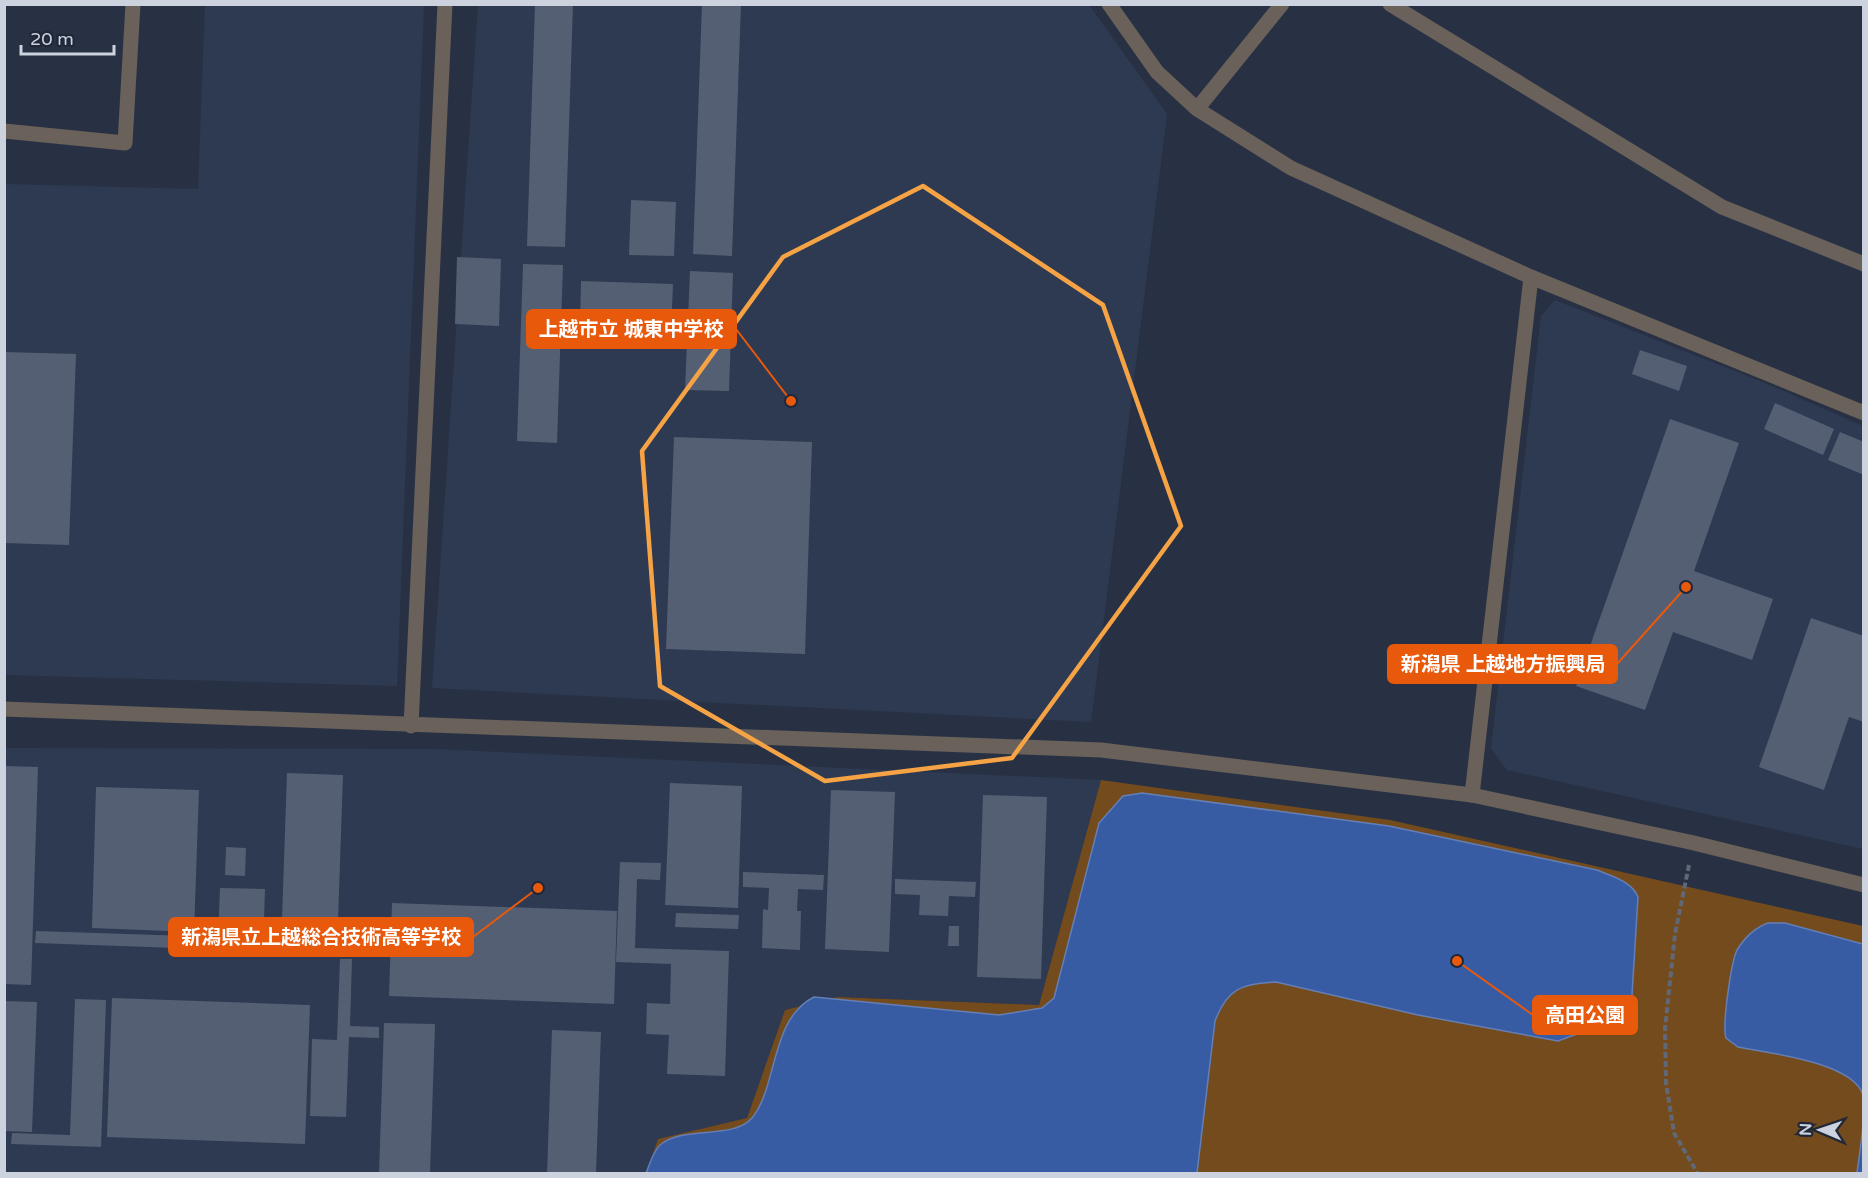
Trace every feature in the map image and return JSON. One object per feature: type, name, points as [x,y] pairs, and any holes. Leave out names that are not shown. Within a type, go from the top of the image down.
[{"type":"street","points":[[4,131],[125,143],[133,4]]},
{"type":"street","points":[[411,726],[445,4]]},
{"type":"street","points":[[1109,4],[1157,72],[1197,109],[1292,168],[1531,277],[1863,413]]},
{"type":"street","points":[[1197,109],[1282,4]]},
{"type":"street","points":[[1390,4],[1722,207],[1863,264]]},
{"type":"street","points":[[1472,795],[1531,277]]},
{"type":"street","points":[[4,709],[1101,750],[1472,795],[1694,843],[1863,885]]},
{"type":"path","points":[[1694,843],[1675,934],[1665,1029],[1666,1083],[1674,1133],[1698,1173]]},
{"type":"highlighted area","points":[[923,186],[1103,305],[1181,526],[1012,758],[825,781],[660,686],[642,451],[783,257]]},
{"type":"shaded area","points":[[205,5],[424,5],[397,686],[5,675],[4,184],[198,189]]},
{"type":"shaded area","points":[[478,5],[1089,5],[1167,114],[1091,722],[432,688]]},
{"type":"shaded area","points":[[1555,300],[1760,381],[1863,426],[1863,849],[1507,770],[1491,748],[1541,316]]},
{"type":"shaded area","points":[[5,748],[435,749],[1101,780],[1039,1005],[838,997],[785,1010],[747,1118],[658,1139],[646,1173],[5,1174]]},
{"type":"shaded area","points":[[1101,780],[1390,820],[1863,926],[1863,1173],[646,1174],[658,1139],[747,1118],[785,1010],[838,997],[1039,1005]]},
{"type":"water","points":[[1142,793],[1389,826],[1597,870],[1615,877],[1631,887],[1638,897],[1631,1011],[1625,1019],[1615,1020],[1558,1041],[1418,1015],[1276,982],[1245,986],[1237,990],[1225,1002],[1215,1021],[1197,1173],[646,1173],[660,1145],[670,1139],[682,1135],[733,1129],[744,1125],[752,1118],[760,1105],[789,1021],[800,1007],[814,997],[999,1015],[1042,1008],[1054,998],[1099,823],[1123,796]]},
{"type":"water","points":[[1768,923],[1785,923],[1863,944],[1863,1095],[1856,1084],[1843,1074],[1827,1067],[1788,1056],[1738,1047],[1726,1038],[1728,994],[1737,950],[1758,927]]},
{"type":"water","points":[[1863,1126],[1863,1173],[1857,1173],[1861,1145]]},
{"type":"building","points":[[535,4],[573,4],[565,247],[527,246]]},
{"type":"building","points":[[702,4],[741,4],[732,256],[693,254]]},
{"type":"building","points":[[631,200],[676,202],[674,256],[629,255]]},
{"type":"building","points":[[457,257],[501,259],[499,326],[455,324]]},
{"type":"building","points":[[523,264],[563,265],[557,443],[517,441]]},
{"type":"building","points":[[690,271],[733,273],[729,391],[685,390]]},
{"type":"building","points":[[581,281],[673,284],[671,331],[580,328]]},
{"type":"building","points":[[1640,350],[1687,366],[1679,391],[1632,374]]},
{"type":"building","points":[[4,352],[76,354],[69,545],[4,543]]},
{"type":"building","points":[[1775,403],[1834,429],[1823,455],[1764,429]]},
{"type":"building","points":[[1670,419],[1739,443],[1694,571],[1773,599],[1752,660],[1673,632],[1645,710],[1576,686]]},
{"type":"building","points":[[1840,432],[1864,442],[1864,475],[1828,460]]},
{"type":"building","points":[[674,437],[812,442],[805,654],[666,649]]},
{"type":"building","points":[[1811,618],[1864,636],[1864,722],[1849,717],[1824,790],[1759,767]]},
{"type":"building","points":[[4,766],[38,767],[31,985],[4,984]]},
{"type":"building","points":[[287,773],[343,775],[337,950],[281,948]]},
{"type":"building","points":[[670,783],[742,786],[738,908],[665,905]]},
{"type":"building","points":[[96,787],[199,790],[194,932],[92,928]]},
{"type":"building","points":[[831,790],[895,792],[889,952],[825,949]]},
{"type":"building","points":[[983,795],[1047,797],[1041,979],[977,977]]},
{"type":"building","points":[[226,847],[246,848],[245,876],[225,875]]},
{"type":"building","points":[[620,862],[661,863],[660,880],[637,879],[635,948],[729,951],[725,1076],[667,1074],[669,1035],[646,1034],[647,1003],[670,1004],[671,964],[616,962]]},
{"type":"building","points":[[743,872],[824,875],[823,890],[798,889],[797,911],[801,911],[800,950],[762,948],[763,909],[768,910],[769,888],[743,887]]},
{"type":"building","points":[[895,879],[976,882],[975,897],[949,896],[948,916],[919,915],[920,895],[895,894]]},
{"type":"building","points":[[220,888],[265,889],[263,951],[35,943],[36,931],[218,937]]},
{"type":"building","points":[[392,903],[617,911],[614,1004],[389,996]]},
{"type":"building","points":[[676,913],[739,915],[738,929],[675,927]]},
{"type":"building","points":[[949,926],[959,926],[959,946],[948,946]]},
{"type":"building","points":[[341,937],[377,938],[376,957],[341,956]]},
{"type":"building","points":[[340,959],[352,959],[350,1026],[379,1027],[379,1038],[349,1037],[346,1117],[310,1116],[312,1039],[337,1040]]},
{"type":"building","points":[[112,998],[310,1005],[305,1144],[107,1137]]},
{"type":"building","points":[[75,999],[106,1000],[101,1147],[11,1144],[12,1133],[70,1135]]},
{"type":"building","points":[[4,1001],[37,1002],[32,1132],[4,1131]]},
{"type":"building","points":[[384,1023],[435,1024],[430,1174],[379,1174]]},
{"type":"building","points":[[552,1030],[601,1032],[596,1174],[547,1174]]},
{"type":"place","name":"上越市立 城東中学校","points":[[791,401]]},
{"type":"place","name":"新潟県 上越地方振興局","points":[[1686,587]]},
{"type":"place","name":"新潟県立上越総合技術高等学校","points":[[538,888]]},
{"type":"place","name":"高田公園","points":[[1457,961]]}]
